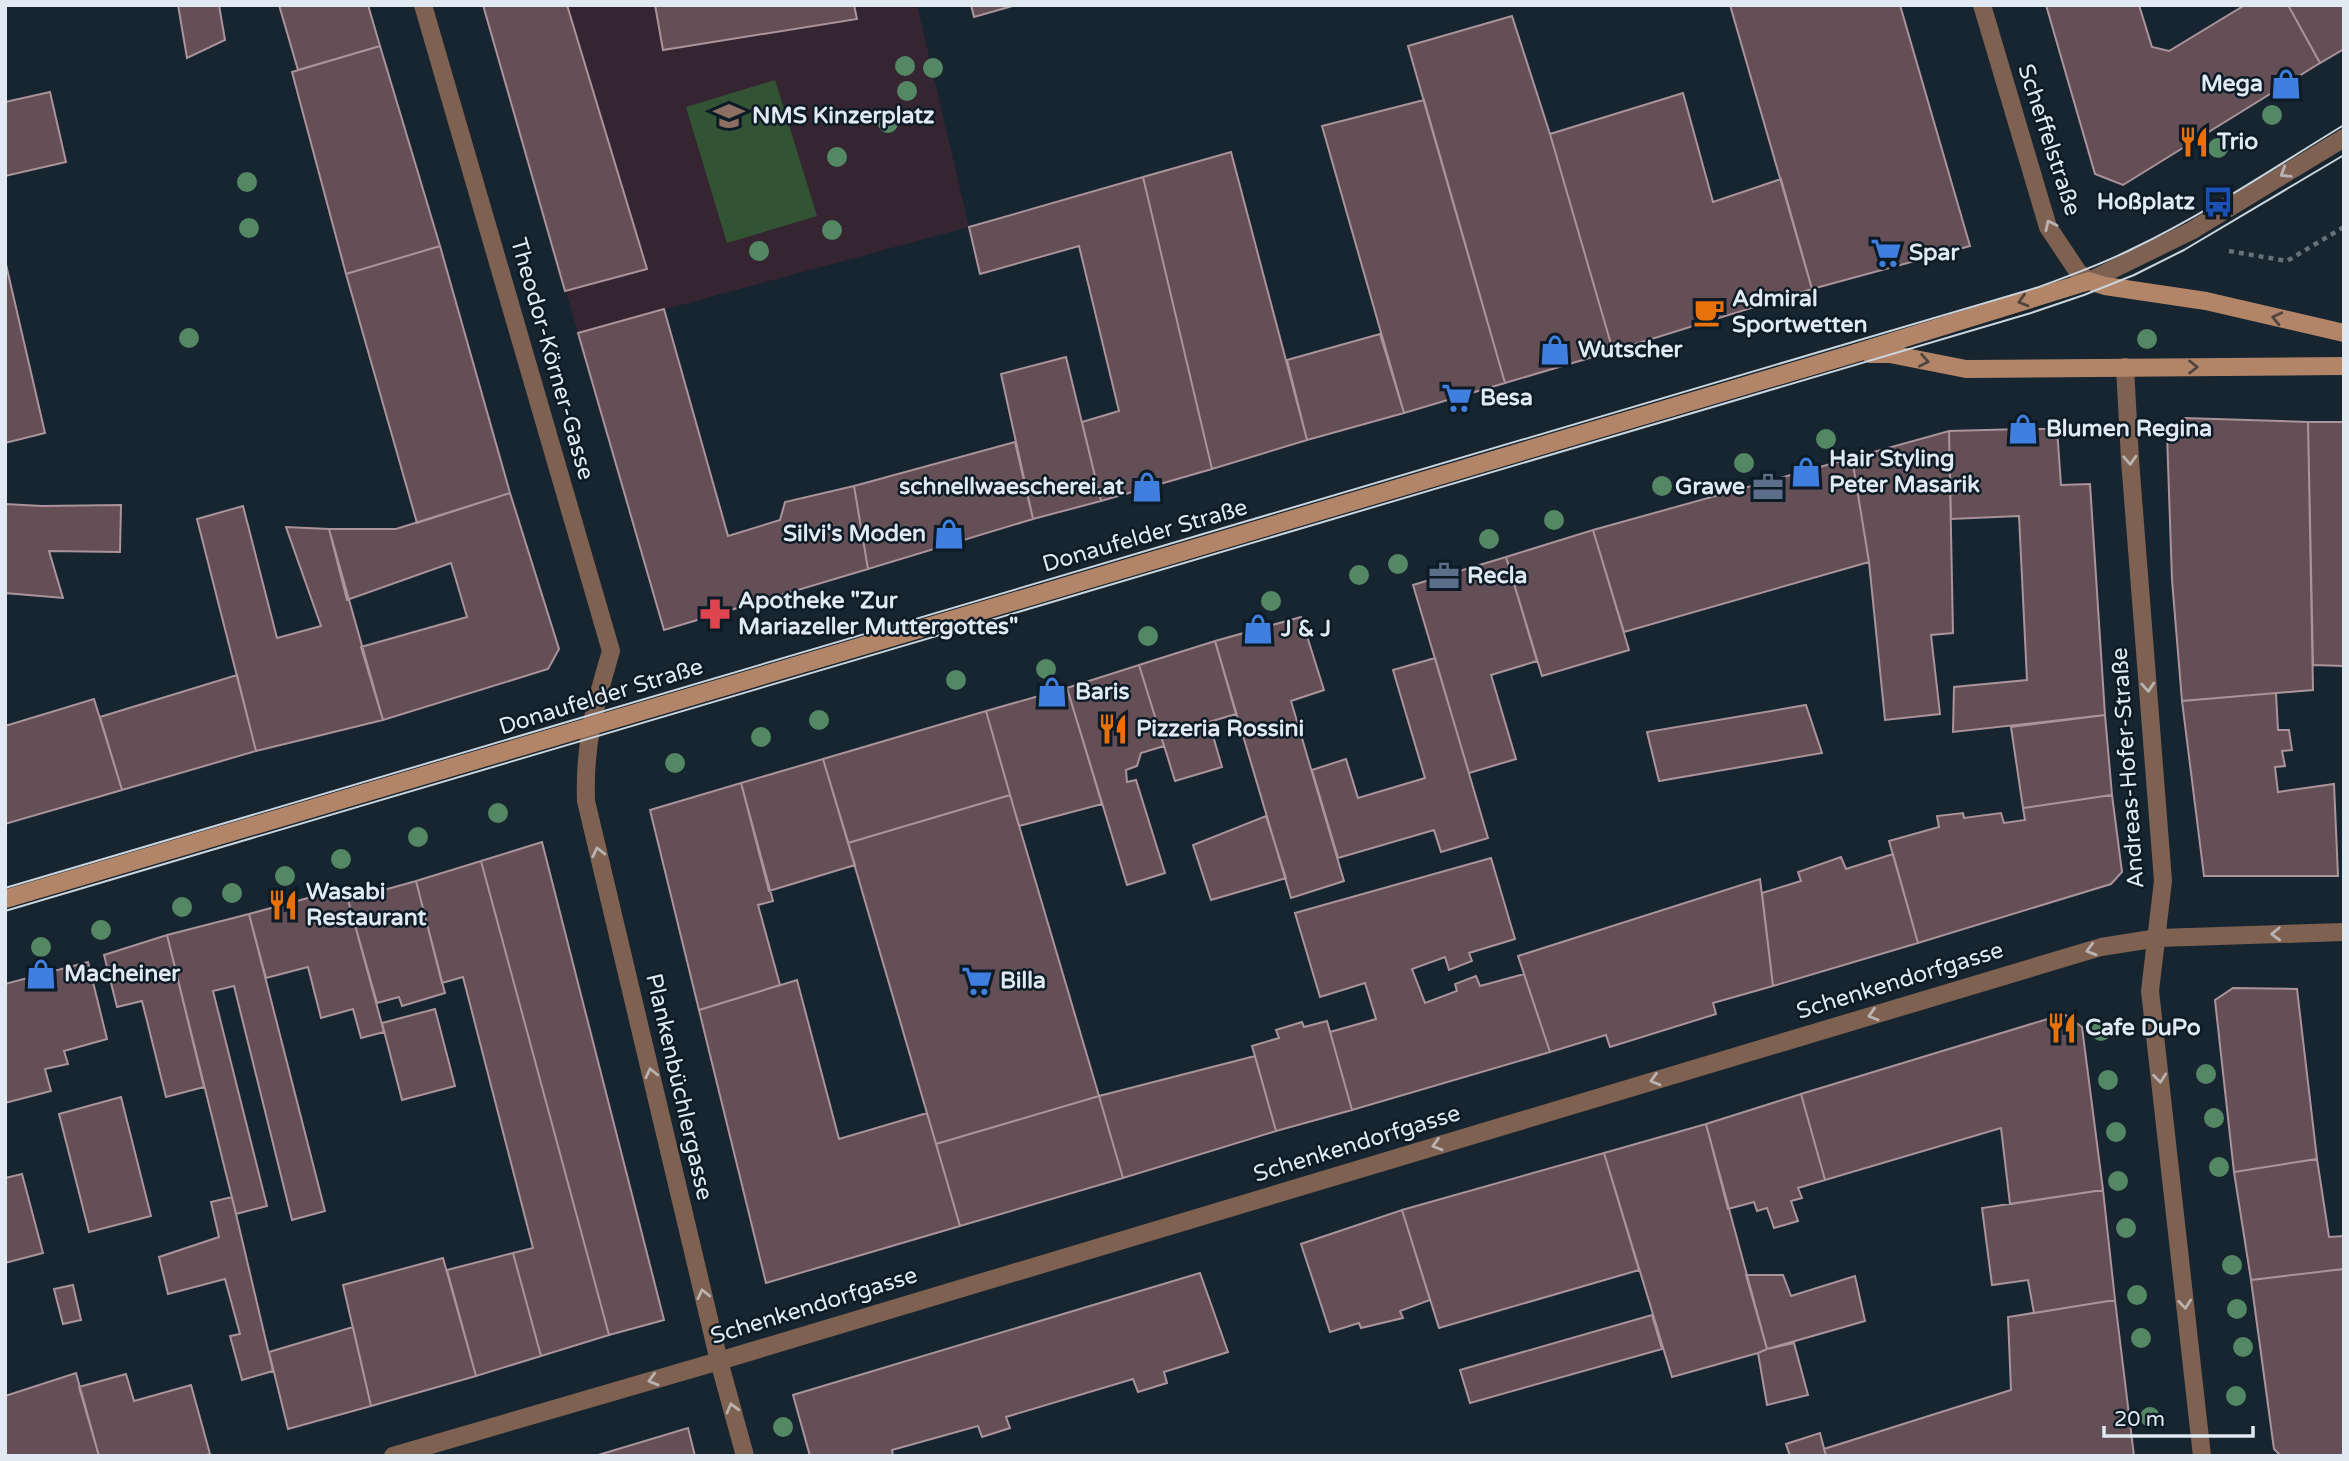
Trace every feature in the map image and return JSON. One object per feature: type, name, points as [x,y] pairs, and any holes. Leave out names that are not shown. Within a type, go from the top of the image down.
[{"type":"main road","points":[[1856,353],[2088,281],[2206,301],[2344,333]]},
{"type":"main road","name":"Donaufelder Straße","points":[[5,899],[1856,353]]},
{"type":"main road","points":[[1856,353],[1890,354],[1966,369],[2344,366]]},
{"type":"street","name":"Theodor-Körner-Gasse","points":[[423,5],[611,650],[590,726]]},
{"type":"street","name":"Scheffelstraße","points":[[1982,5],[2048,227],[2078,272],[2088,281]]},
{"type":"street","points":[[2088,281],[2191,231],[2344,138]]},
{"type":"street","name":"Andreas-Hofer-Straße","points":[[2125,367],[2163,881],[2150,991],[2202,1456]]},
{"type":"street","name":"Plankenbüchlergasse","points":[[590,726],[585,768],[586,801],[719,1361],[746,1456]]},
{"type":"street","name":"Schenkendorfgasse","points":[[393,1456],[2088,951],[2158,938],[2344,932]]},
{"type":"path","points":[[2136,194],[2164,210]]},
{"type":"path","points":[[2233,252],[2287,261],[2344,227]]},
{"type":"shaded area","name":"NMS Kinzerplatz","points":[[483,5],[917,5],[969,227],[578,333]]},
{"type":"green space","points":[[775,80],[817,216],[727,243],[686,107]]},
{"type":"building","points":[[178,5],[219,5],[225,40],[187,58]]},
{"type":"building","points":[[279,5],[368,5],[380,46],[298,70]]},
{"type":"building","points":[[483,5],[567,5],[647,269],[565,291]]},
{"type":"building","points":[[655,5],[854,5],[857,19],[663,50]]},
{"type":"building","points":[[971,5],[1016,5],[974,17]]},
{"type":"building","points":[[1730,5],[1900,5],[1970,246],[1812,289]]},
{"type":"building","points":[[2046,5],[2139,5],[2152,47],[2169,51],[2245,5],[2288,5],[2320,63],[2123,185],[2095,174]]},
{"type":"building","points":[[2288,5],[2344,5],[2344,49],[2320,63]]},
{"type":"building","points":[[1512,16],[1550,134],[1613,351],[1505,383],[1408,46]]},
{"type":"building","points":[[380,46],[440,246],[346,274],[292,72]]},
{"type":"building","points":[[50,92],[66,162],[5,176],[5,102]]},
{"type":"building","points":[[1683,93],[1713,202],[1781,179],[1812,289],[1613,351],[1550,134]]},
{"type":"building","points":[[1424,100],[1505,383],[1404,413],[1322,126]]},
{"type":"building","points":[[1231,152],[1307,440],[1212,469],[1143,177]]},
{"type":"building","points":[[1143,177],[1212,469],[1101,501],[1082,422],[1119,411],[1079,246],[980,274],[969,227]]},
{"type":"building","points":[[440,246],[510,493],[417,523],[346,274]]},
{"type":"building","points":[[5,260],[45,433],[5,443]]},
{"type":"building","points":[[664,309],[728,536],[780,520],[785,502],[854,486],[868,569],[664,630],[578,333]]},
{"type":"building","points":[[1380,334],[1404,413],[1307,440],[1287,360]]},
{"type":"building","points":[[1066,357],[1101,501],[1033,519],[1001,374]]},
{"type":"building","points":[[2183,418],[2308,422],[2313,690],[2182,701],[2172,580],[2167,434]]},
{"type":"building","points":[[2308,422],[2344,422],[2344,666],[2313,665]]},
{"type":"building","points":[[2057,429],[2061,485],[2090,484],[2105,715],[1953,732],[1954,687],[2027,680],[2019,516],[1951,519],[1949,431]]},
{"type":"building","points":[[1949,431],[1953,633],[1931,635],[1940,714],[1885,720],[1869,562],[1852,458]]},
{"type":"building","points":[[1015,442],[1033,519],[868,569],[854,486]]},
{"type":"building","points":[[1852,458],[1869,562],[1624,632],[1593,530]]},
{"type":"building","points":[[510,493],[559,649],[548,669],[383,720],[361,647],[467,617],[451,563],[347,600],[329,529],[396,529]]},
{"type":"building","points":[[5,504],[121,505],[120,552],[49,551],[63,598],[5,593]]},
{"type":"building","points":[[243,506],[277,638],[321,626],[286,527],[329,529],[383,720],[256,751],[197,519]]},
{"type":"building","points":[[1593,530],[1629,650],[1542,676],[1506,557]]},
{"type":"building","points":[[1506,557],[1537,661],[1491,675],[1516,759],[1469,773],[1413,585]]},
{"type":"building","points":[[1301,617],[1324,690],[1291,701],[1344,881],[1291,898],[1215,641]]},
{"type":"building","points":[[1215,641],[1236,714],[1209,722],[1222,767],[1175,781],[1139,665]]},
{"type":"building","points":[[1435,658],[1488,838],[1441,852],[1434,830],[1338,858],[1312,770],[1346,759],[1358,798],[1425,778],[1393,670]]},
{"type":"building","points":[[1139,665],[1164,746],[1141,753],[1137,766],[1126,770],[1127,782],[1136,780],[1165,873],[1127,885],[1067,688]]},
{"type":"building","points":[[237,675],[256,751],[122,790],[100,717]]},
{"type":"building","points":[[1067,688],[1102,804],[1019,826],[986,711]]},
{"type":"building","points":[[2276,693],[2278,730],[2289,730],[2292,750],[2282,751],[2285,766],[2275,767],[2278,792],[2334,784],[2338,876],[2204,876],[2182,701]]},
{"type":"building","points":[[94,699],[122,790],[5,824],[5,726]]},
{"type":"building","points":[[1806,705],[1822,753],[1659,781],[1647,732]]},
{"type":"building","points":[[986,711],[1010,795],[848,843],[823,759]]},
{"type":"building","points":[[2105,715],[2112,795],[2023,808],[2011,727]]},
{"type":"building","points":[[823,759],[855,865],[769,891],[741,783]]},
{"type":"building","points":[[741,783],[773,901],[758,905],[780,985],[699,1010],[650,810]]},
{"type":"building","name":"Billa","points":[[1010,795],[1099,1096],[936,1144],[848,843]]},
{"type":"building","points":[[2112,795],[2122,872],[2111,884],[1918,943],[1889,841],[1939,827],[1937,816],[1963,813],[1964,818],[2001,813],[2004,823],[2025,820],[2023,808]]},
{"type":"building","points":[[1266,816],[1286,878],[1211,900],[1193,845]]},
{"type":"building","points":[[542,842],[664,1320],[609,1335],[481,861]]},
{"type":"building","points":[[1893,854],[1918,943],[1773,986],[1762,893],[1801,881],[1798,872],[1841,857],[1846,869]]},
{"type":"building","points":[[1491,858],[1515,939],[1469,953],[1472,961],[1449,970],[1445,957],[1412,969],[1425,1003],[1457,991],[1455,984],[1476,976],[1480,986],[1524,974],[1550,1052],[1352,1110],[1330,1032],[1376,1019],[1365,983],[1320,997],[1295,913]]},
{"type":"building","points":[[481,861],[609,1335],[541,1356],[513,1253],[533,1248],[463,977],[442,983],[416,881]]},
{"type":"building","points":[[1760,879],[1773,986],[1713,1003],[1716,1014],[1610,1047],[1606,1035],[1550,1052],[1518,956]]},
{"type":"building","points":[[416,881],[445,993],[402,1006],[399,997],[377,1003],[348,900]]},
{"type":"building","points":[[345,888],[384,1032],[361,1038],[353,1009],[321,1018],[308,967],[266,978],[249,914]]},
{"type":"building","points":[[249,914],[325,1211],[292,1220],[234,986],[213,991],[267,1206],[236,1214],[167,935]]},
{"type":"building","points":[[167,935],[204,1087],[166,1097],[142,1001],[117,1007],[104,955]]},
{"type":"building","points":[[88,962],[107,1039],[64,1051],[68,1064],[45,1069],[51,1091],[5,1103],[5,984]]},
{"type":"building","points":[[797,980],[839,1139],[927,1113],[960,1226],[766,1283],[699,1010]]},
{"type":"building","points":[[2233,988],[2297,989],[2317,1159],[2234,1172],[2215,1000]]},
{"type":"building","points":[[435,1009],[455,1086],[402,1100],[382,1023]]},
{"type":"building","points":[[2064,1014],[2082,1027],[2103,1190],[2010,1204],[2001,1128],[1825,1180],[1801,1094]]},
{"type":"building","points":[[1327,1021],[1352,1110],[1276,1131],[1252,1046],[1279,1038],[1276,1030],[1302,1022],[1304,1027]]},
{"type":"building","points":[[1255,1056],[1276,1131],[1123,1178],[1099,1096]]},
{"type":"building","points":[[1801,1094],[1825,1180],[1798,1188],[1802,1198],[1791,1201],[1798,1221],[1774,1228],[1767,1208],[1757,1211],[1754,1202],[1728,1209],[1706,1124]]},
{"type":"building","points":[[1099,1096],[1123,1178],[960,1226],[936,1144]]},
{"type":"building","points":[[121,1097],[151,1216],[89,1232],[59,1114]]},
{"type":"building","points":[[1706,1124],[1767,1349],[1672,1377],[1604,1153]]},
{"type":"building","points":[[1604,1153],[1639,1270],[1439,1328],[1402,1210]]},
{"type":"building","points":[[2317,1159],[2329,1237],[2344,1236],[2344,1269],[2251,1280],[2234,1172]]},
{"type":"building","points":[[22,1174],[43,1253],[5,1263],[5,1178]]},
{"type":"building","points":[[2103,1190],[2115,1300],[2034,1313],[2028,1280],[1992,1285],[1982,1208]]},
{"type":"building","points":[[232,1197],[273,1371],[242,1380],[230,1336],[240,1334],[225,1279],[168,1294],[159,1257],[219,1237],[211,1202]]},
{"type":"building","points":[[1402,1210],[1430,1300],[1400,1311],[1403,1318],[1361,1328],[1359,1323],[1330,1332],[1301,1244]]},
{"type":"building","points":[[513,1253],[541,1356],[476,1376],[447,1270]]},
{"type":"building","points":[[443,1258],[476,1376],[371,1406],[343,1285]]},
{"type":"building","points":[[2344,1269],[2344,1456],[2281,1456],[2274,1449],[2251,1280]]},
{"type":"building","points":[[1200,1273],[1228,1352],[1164,1372],[1167,1383],[1138,1392],[1133,1379],[1006,1417],[1010,1428],[982,1437],[978,1426],[892,1450],[893,1456],[810,1456],[793,1395]]},
{"type":"building","points":[[1746,1275],[1783,1275],[1791,1296],[1855,1276],[1865,1321],[1767,1349]]},
{"type":"building","points":[[73,1285],[81,1320],[63,1324],[54,1289]]},
{"type":"building","points":[[2115,1300],[2134,1456],[1826,1456],[1824,1449],[2011,1390],[2008,1317]]},
{"type":"building","points":[[1652,1315],[1662,1349],[1470,1403],[1460,1370]]},
{"type":"building","points":[[353,1327],[371,1406],[288,1429],[269,1352]]},
{"type":"building","points":[[1794,1343],[1808,1395],[1767,1405],[1758,1353]]},
{"type":"building","points":[[76,1373],[99,1456],[5,1456],[5,1396]]},
{"type":"building","points":[[126,1374],[134,1401],[191,1385],[210,1454],[99,1456],[79,1387]]},
{"type":"building","points":[[688,1428],[695,1456],[595,1456]]},
{"type":"building","points":[[1820,1433],[1826,1456],[1790,1456],[1786,1444]]},
{"type":"tram line","points":[[5,888],[2039,287],[2111,259],[2188,220],[2344,125]]},
{"type":"tram line","points":[[5,911],[2031,313],[2134,275],[2184,250],[2344,155]]},
{"type":"place","name":"Mega","points":[[2286,84]]},
{"type":"place","name":"NMS Kinzerplatz","points":[[729,116]]},
{"type":"place","name":"Trio","points":[[2194,142]]},
{"type":"place","name":"Hoßplatz","points":[[2218,202]]},
{"type":"place","name":"Spar","points":[[1886,253]]},
{"type":"place","name":"Admiral Sportwetten","points":[[1709,312]]},
{"type":"place","name":"Wutscher","points":[[1555,350]]},
{"type":"place","name":"Besa","points":[[1457,398]]},
{"type":"place","name":"Blumen Regina","points":[[2023,429]]},
{"type":"place","name":"Hair Styling Peter Masarik","points":[[1806,472]]},
{"type":"place","name":"schnellwaescherei.at","points":[[1147,487]]},
{"type":"place","name":"Grawe","points":[[1768,487]]},
{"type":"place","name":"Silvi's Moden","points":[[949,534]]},
{"type":"place","name":"Recla","points":[[1444,576]]},
{"type":"place","name":"Apotheke \"Zur Mariazeller Muttergottes\"","points":[[715,614]]},
{"type":"place","name":"J & J","points":[[1258,629]]},
{"type":"place","name":"Baris","points":[[1052,692]]},
{"type":"place","name":"Pizzeria Rossini","points":[[1113,729]]},
{"type":"place","name":"Wasabi Restaurant","points":[[283,905]]},
{"type":"place","name":"Macheiner","points":[[41,974]]},
{"type":"place","name":"Billa","points":[[977,981]]},
{"type":"place","name":"Cafe DuPo","points":[[2062,1028]]}]
